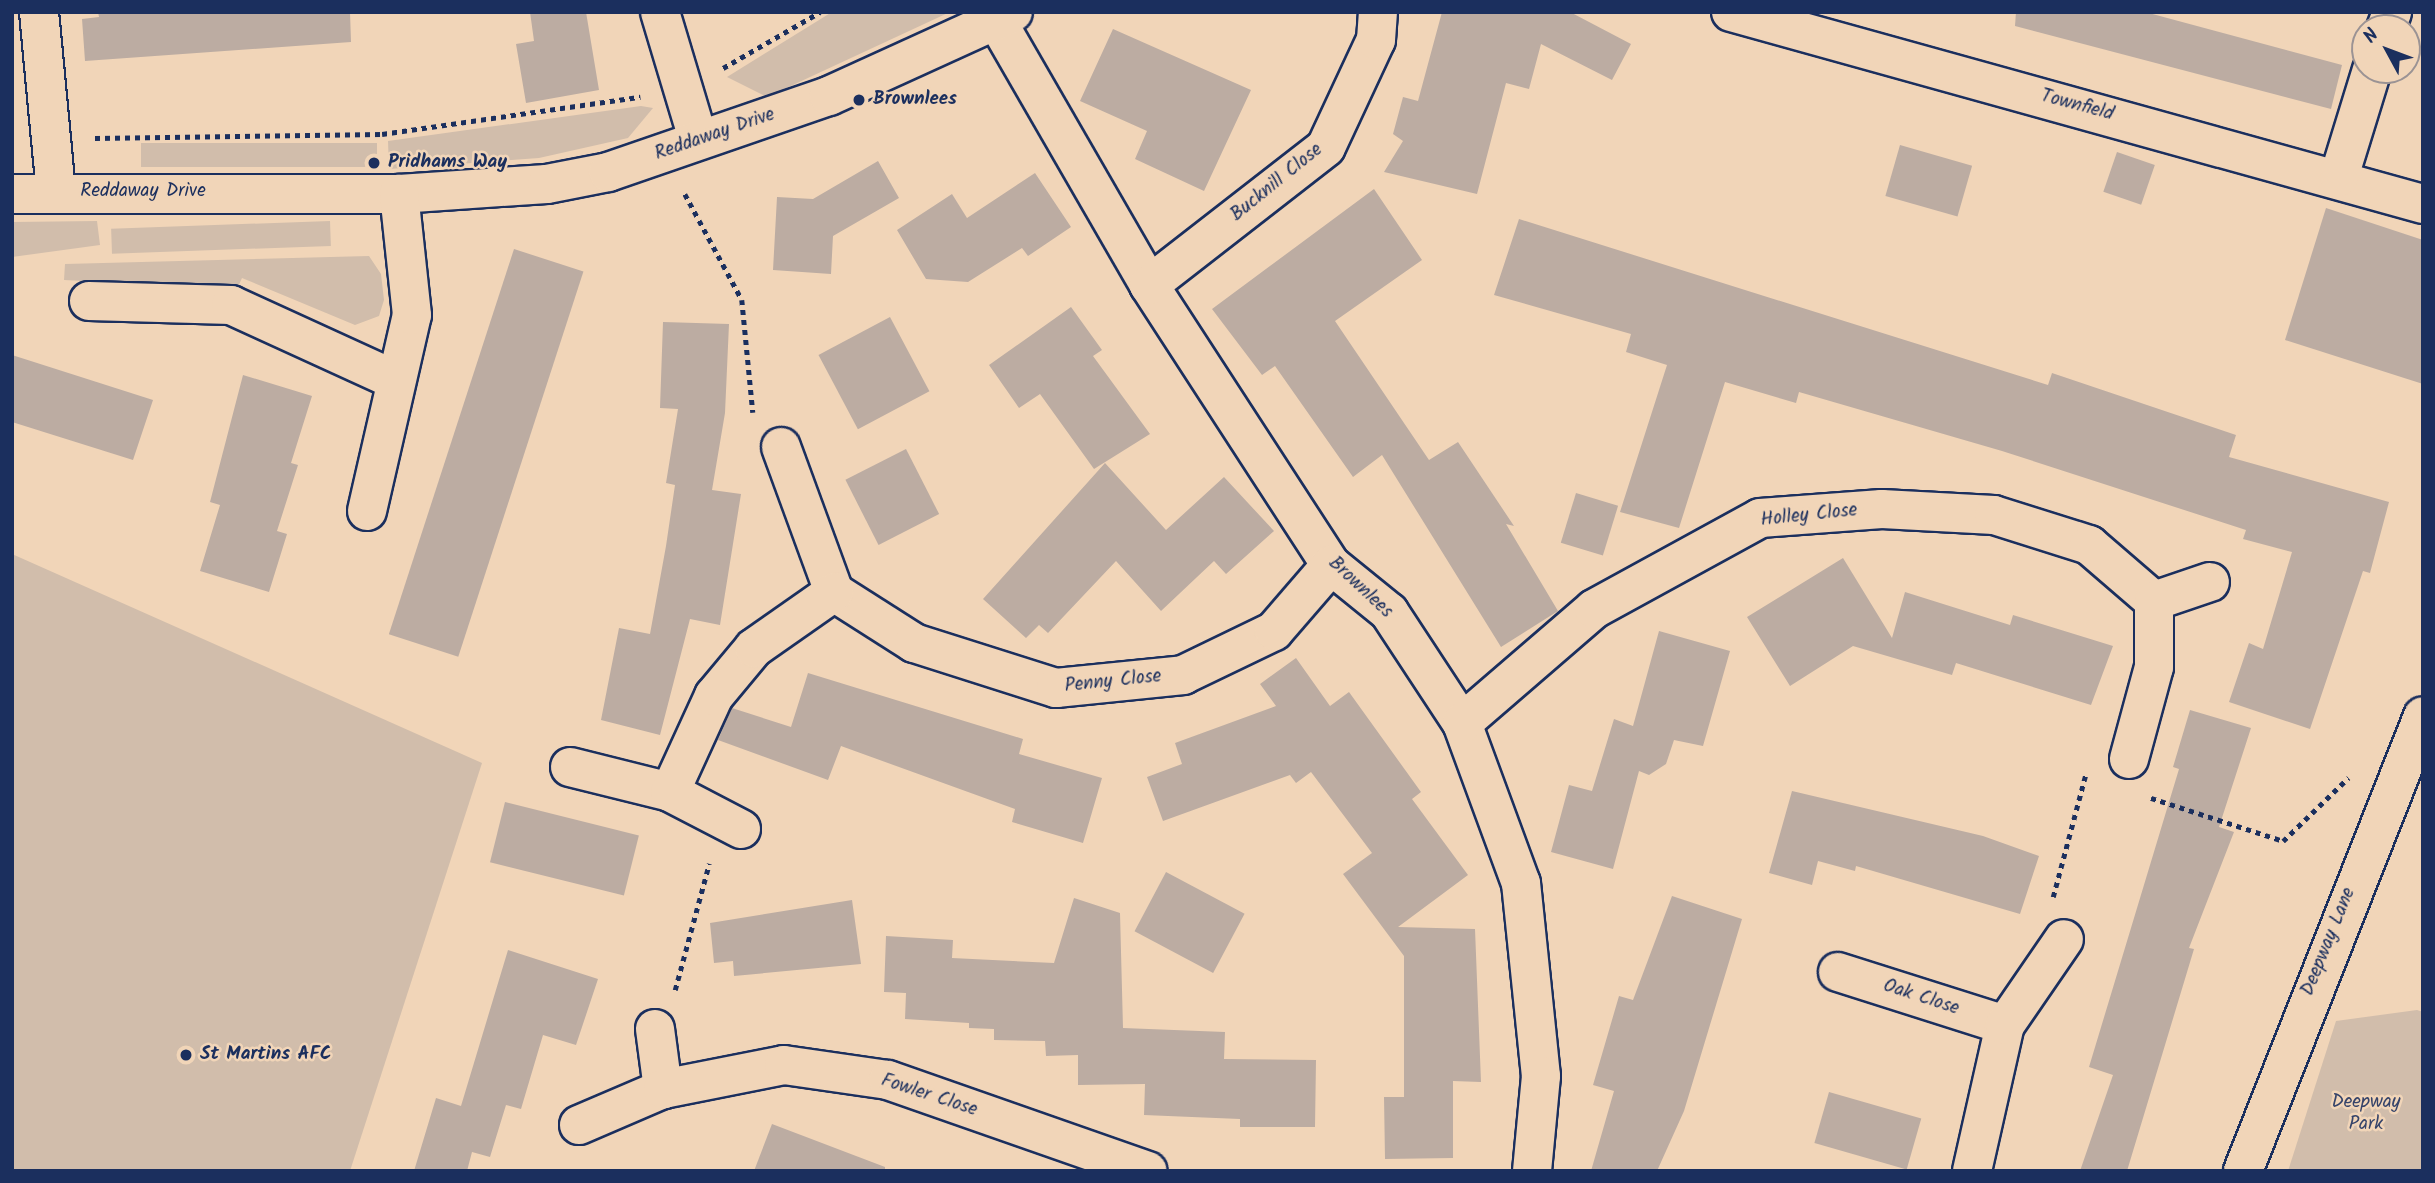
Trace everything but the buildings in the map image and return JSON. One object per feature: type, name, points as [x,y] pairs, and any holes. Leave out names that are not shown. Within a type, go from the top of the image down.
[{"type":"street","points":[[39,12],[56,192]]},
{"type":"street","points":[[660,12],[684,89],[681,146]]},
{"type":"street","name":"Bucknill Close","points":[[1149,285],[1326,146],[1376,40],[1378,12]]},
{"type":"street","name":"Townfield","points":[[1731,12],[2339,177],[2423,204]]},
{"type":"street","name":"Brownlees","points":[[1006,18],[1149,285],[1331,565],[1389,612],[1462,723],[1521,883],[1541,1076],[1532,1171]]},
{"type":"street","name":"Reddaway Drive","points":[[12,194],[399,194],[547,184],[681,146],[829,96],[1006,18]]},
{"type":"street","points":[[2339,177],[2368,84]]},
{"type":"street","points":[[367,511],[393,379],[412,315],[399,194]]},
{"type":"street","points":[[89,301],[231,305],[393,379]]},
{"type":"street","points":[[670,792],[714,696],[754,648],[834,592],[781,447]]},
{"type":"street","name":"Holley Close","points":[[1462,723],[1594,609],[1760,518],[1882,509],[1994,516],[2089,545],[2154,601]]},
{"type":"street","name":"Penny Close","points":[[834,592],[914,643],[1056,688],[1183,676],[1274,631],[1331,565]]},
{"type":"street","points":[[2122,778],[2154,667],[2154,601],[2210,582]]},
{"type":"street","name":"Deepway Lane","points":[[2243,1171],[2415,733]]},
{"type":"street","points":[[570,767],[670,792],[731,824]]},
{"type":"street","points":[[1972,1171],[2005,1025],[2064,939]]},
{"type":"street","name":"Oak Close","points":[[1838,972],[2005,1025]]},
{"type":"street","points":[[655,1029],[663,1089]]},
{"type":"street","name":"Fowler Close","points":[[579,1125],[663,1089],[784,1065],[888,1080],[1148,1171]]},
{"type":"path","points":[[51,139],[382,134],[684,89],[820,12]]},
{"type":"path","points":[[681,146],[742,300],[754,420],[781,447]]},
{"type":"path","points":[[2085,776],[2122,778],[2283,841],[2365,762],[2415,733]]},
{"type":"path","points":[[2064,939],[2047,921],[2088,764]]},
{"type":"path","points":[[655,1029],[649,995],[676,990],[731,824]]},
{"type":"green space","points":[[832,12],[950,12],[767,97],[727,77]]},
{"type":"green space","points":[[641,106],[653,108],[628,138],[539,158],[389,169],[388,141]]},
{"type":"green space","points":[[141,143],[377,143],[377,167],[141,167]]},
{"type":"green space","points":[[97,221],[100,245],[12,257],[12,222]]},
{"type":"green space","points":[[330,221],[331,246],[112,254],[111,229]]},
{"type":"green space","points":[[369,256],[381,274],[384,300],[379,316],[355,325],[242,278],[237,289],[64,280],[65,264]]},
{"type":"green space","points":[[12,554],[482,763],[350,1171],[12,1171]]},
{"type":"green space","name":"Deepway Park","points":[[2417,1010],[2423,1012],[2423,1171],[2288,1171],[2336,1021]]},
{"type":"place","name":"Brownlees","points":[[859,100]]},
{"type":"place","name":"Pridhams Way","points":[[374,163]]},
{"type":"place","name":"St Martins AFC","points":[[186,1055]]}]
